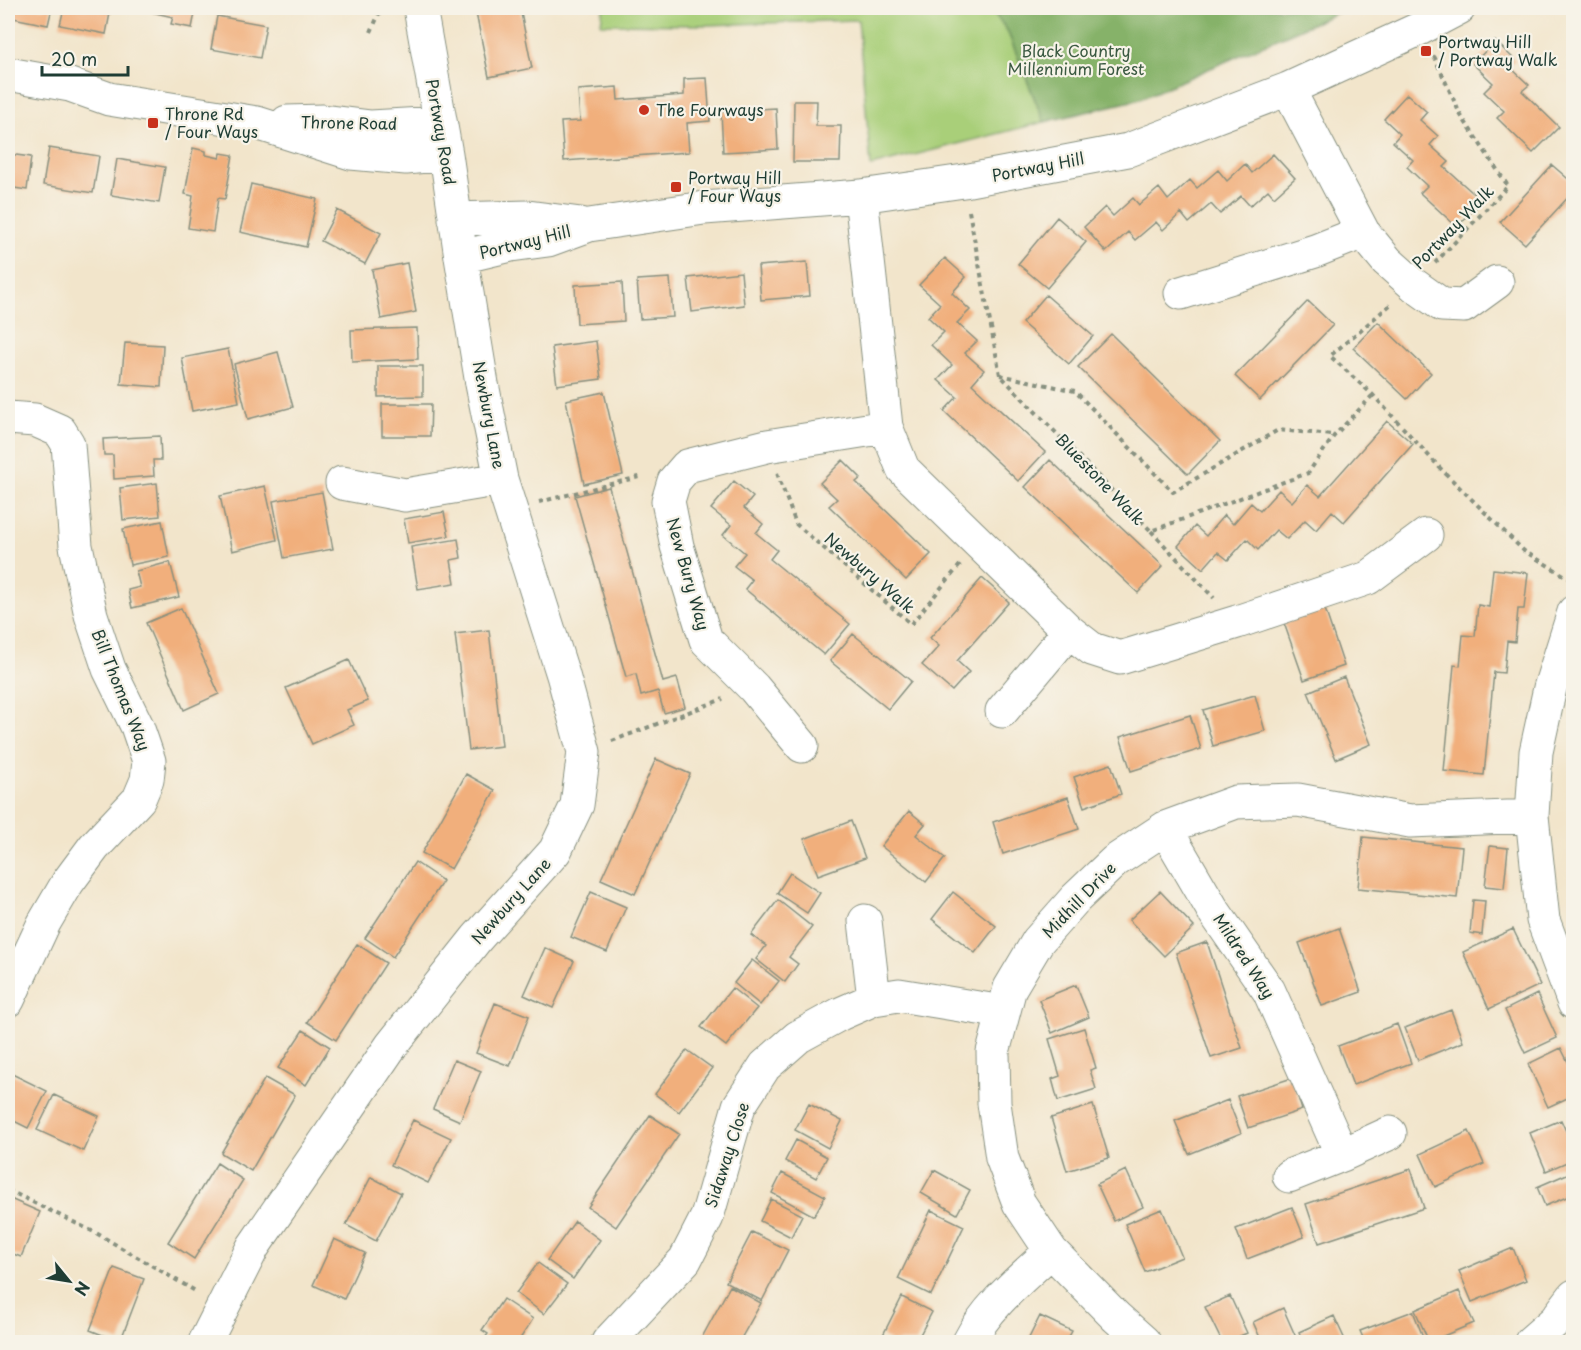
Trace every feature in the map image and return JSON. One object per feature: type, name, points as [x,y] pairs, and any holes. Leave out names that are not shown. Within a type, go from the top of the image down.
[{"type":"street","name":"Portway Road","points":[[420,8],[461,257]]},
{"type":"street","name":"Portway Hill","points":[[461,257],[511,245],[548,240],[589,225],[704,208],[861,196],[964,181],[1128,150],[1288,89],[1421,28],[1459,8]]},
{"type":"street","name":"Throne Road","points":[[8,74],[70,85],[109,99],[257,123],[323,121],[443,138]]},
{"type":"street","points":[[1288,89],[1363,232],[1387,261],[1414,285],[1442,305],[1464,306],[1497,282]]},
{"type":"street","name":"Throne Road","points":[[8,93],[68,103],[109,99]]},
{"type":"street","points":[[861,196],[886,426],[903,469],[1069,631],[1092,649],[1120,658],[1368,578],[1426,535]]},
{"type":"street","name":"Portway Hill","points":[[455,219],[528,217],[589,225]]},
{"type":"street","points":[[1181,293],[1315,251],[1363,232]]},
{"type":"street","name":"Newbury Lane","points":[[205,1342],[253,1248],[392,1046],[477,938],[555,851],[577,805],[584,752],[563,675],[506,494],[482,384],[461,257]]},
{"type":"street","name":"Bill Thomas Way","points":[[8,418],[34,420],[60,431],[68,444],[76,546],[91,615],[109,669],[137,726],[149,761],[147,780],[139,799],[94,847],[68,882],[44,923],[8,1000]]},
{"type":"street","points":[[687,466],[767,446],[886,426]]},
{"type":"street","name":"New Bury Way","points":[[687,466],[674,481],[668,501],[677,546],[706,640],[754,688],[802,746]]},
{"type":"street","points":[[342,483],[405,495],[506,494]]},
{"type":"street","points":[[1574,612],[1550,688],[1536,752],[1532,816],[1543,920],[1574,1003]]},
{"type":"street","points":[[1002,711],[1069,631]]},
{"type":"street","name":"Midhill Drive","points":[[1144,1342],[1051,1251],[1019,1203],[1002,1158],[994,1103],[993,1052],[1010,988],[1038,941],[1075,899],[1115,861],[1165,828],[1236,802],[1298,800],[1410,821],[1532,816]]},
{"type":"street","name":"Mildred Way","points":[[1165,828],[1213,910],[1269,991],[1342,1155]]},
{"type":"street","points":[[865,921],[874,999]]},
{"type":"street","name":"Sidaway Close","points":[[608,1342],[685,1260],[706,1217],[739,1106],[765,1066],[798,1037],[874,999],[899,995],[1004,1012]]},
{"type":"street","points":[[1289,1176],[1390,1133]]},
{"type":"street","points":[[969,1342],[974,1332],[1009,1290],[1051,1251]]},
{"type":"street","points":[[1531,1342],[1555,1321],[1574,1296]]},
{"type":"path","points":[[371,32],[381,9]]},
{"type":"path","name":"Portway Walk","points":[[1414,285],[1508,186],[1460,114],[1421,28]]},
{"type":"path","points":[[964,181],[1000,375],[1075,391],[1173,492],[1278,430],[1334,435]]},
{"type":"path","points":[[1414,285],[1330,356],[1373,395],[1440,469],[1524,551],[1574,581]]},
{"type":"path","name":"Bluestone Walk","points":[[1000,375],[1151,531],[1308,473],[1334,435],[1373,395]]},
{"type":"path","name":"Newbury Walk","points":[[767,446],[796,524],[911,624],[979,542]]},
{"type":"path","points":[[506,494],[687,466]]},
{"type":"path","points":[[1151,531],[1237,622]]},
{"type":"path","points":[[584,752],[754,688]]},
{"type":"path","points":[[8,1190],[96,1233],[194,1291]]},
{"type":"green space","points":[[603,8],[990,8],[1007,30],[1044,122],[871,166],[858,20],[707,25],[601,24]]},
{"type":"green space","name":"Black Country Millennium Forest","points":[[990,8],[1348,8],[1140,99],[1044,122],[1007,30]]},
{"type":"building","points":[[8,8],[52,8],[48,25],[8,17]]},
{"type":"building","points":[[64,8],[111,8],[106,34],[60,25]]},
{"type":"building","points":[[152,8],[196,8],[192,28],[171,24],[173,17],[151,12]]},
{"type":"building","points":[[475,8],[520,8],[532,68],[489,77]]},
{"type":"building","points":[[217,16],[266,25],[260,58],[211,49]]},
{"type":"building","points":[[1495,41],[1515,60],[1509,66],[1529,85],[1522,91],[1559,127],[1533,153],[1497,118],[1504,111],[1484,92],[1493,83],[1473,64]]},
{"type":"building","name":"The Fourways","points":[[707,78],[710,121],[687,123],[689,152],[564,161],[561,122],[580,121],[578,90],[617,87],[618,100],[684,95],[684,79]]},
{"type":"building","points":[[1407,94],[1427,112],[1420,120],[1438,136],[1430,145],[1449,162],[1444,167],[1482,201],[1457,227],[1420,193],[1427,186],[1407,167],[1413,160],[1393,142],[1400,134],[1384,119]]},
{"type":"building","points":[[794,101],[817,101],[816,126],[841,126],[840,162],[793,162]]},
{"type":"building","points":[[776,108],[778,149],[723,152],[721,111]]},
{"type":"building","points":[[49,148],[99,156],[93,193],[43,185]]},
{"type":"building","points":[[193,148],[206,151],[206,155],[220,158],[221,153],[233,155],[225,199],[218,198],[213,232],[188,228],[193,196],[185,194]]},
{"type":"building","points":[[8,154],[31,157],[27,190],[8,187]]},
{"type":"building","points":[[1273,154],[1295,178],[1274,197],[1268,190],[1250,206],[1241,196],[1220,214],[1211,204],[1189,223],[1181,213],[1163,230],[1156,222],[1135,240],[1128,232],[1106,252],[1084,227],[1105,207],[1113,216],[1133,198],[1139,205],[1159,188],[1168,200],[1190,180],[1197,188],[1218,170],[1227,181],[1245,164],[1252,173]]},
{"type":"building","points":[[117,159],[165,167],[159,203],[111,195]]},
{"type":"building","points":[[1552,165],[1574,184],[1574,191],[1525,244],[1500,222]]},
{"type":"building","points":[[251,184],[317,199],[306,247],[240,232]]},
{"type":"building","points":[[337,210],[381,233],[365,264],[321,241]]},
{"type":"building","points":[[1057,217],[1086,242],[1047,288],[1018,264]]},
{"type":"building","points":[[945,258],[966,277],[952,293],[970,310],[957,323],[977,341],[965,353],[984,370],[972,384],[1045,452],[1018,481],[944,411],[957,397],[938,380],[952,365],[931,345],[944,332],[928,317],[940,304],[919,285]]},
{"type":"building","points":[[807,262],[810,296],[761,300],[758,266]]},
{"type":"building","points":[[407,263],[416,312],[381,319],[372,270]]},
{"type":"building","points":[[741,272],[744,305],[692,312],[688,278]]},
{"type":"building","points":[[670,278],[673,317],[640,319],[637,280]]},
{"type":"building","points":[[622,282],[624,321],[577,324],[575,285]]},
{"type":"building","points":[[1046,295],[1093,336],[1069,364],[1022,323]]},
{"type":"building","points":[[1308,301],[1333,325],[1260,400],[1235,376]]},
{"type":"building","points":[[1378,322],[1431,373],[1407,399],[1353,348]]},
{"type":"building","points":[[417,328],[418,359],[352,362],[351,330]]},
{"type":"building","points":[[1111,334],[1220,441],[1188,474],[1078,367]]},
{"type":"building","points":[[596,341],[601,379],[557,385],[552,347]]},
{"type":"building","points":[[125,343],[163,345],[161,387],[121,384]]},
{"type":"building","points":[[228,349],[239,402],[192,411],[182,358]]},
{"type":"building","points":[[278,352],[293,407],[248,419],[234,364]]},
{"type":"building","points":[[378,366],[423,366],[423,396],[378,397]]},
{"type":"building","points":[[604,392],[623,475],[584,484],[566,400]]},
{"type":"building","points":[[382,404],[431,404],[430,436],[382,436]]},
{"type":"building","points":[[1387,421],[1413,444],[1344,522],[1332,511],[1316,530],[1305,520],[1287,539],[1276,530],[1258,550],[1247,539],[1228,560],[1218,552],[1203,569],[1178,546],[1195,526],[1206,536],[1224,515],[1233,524],[1251,503],[1260,511],[1279,490],[1292,502],[1307,485],[1320,496]]},
{"type":"building","points":[[160,436],[161,460],[153,460],[154,476],[114,479],[113,455],[104,455],[103,439]]},
{"type":"building","points":[[843,460],[861,478],[856,482],[931,554],[906,580],[829,506],[837,499],[820,483]]},
{"type":"building","points":[[1050,460],[1163,566],[1138,593],[1025,487]]},
{"type":"building","points":[[734,481],[753,497],[744,508],[763,524],[756,533],[777,550],[770,559],[850,624],[824,655],[745,589],[752,580],[734,566],[745,553],[723,535],[731,525],[711,509]]},
{"type":"building","points":[[157,483],[160,516],[123,520],[120,488]]},
{"type":"building","points":[[265,486],[277,540],[232,551],[220,496]]},
{"type":"building","points":[[609,487],[663,682],[677,678],[685,707],[664,713],[658,691],[641,696],[636,674],[626,677],[575,496]]},
{"type":"building","points":[[322,492],[333,549],[284,558],[273,501]]},
{"type":"building","points":[[444,512],[449,536],[408,543],[404,519]]},
{"type":"building","points":[[162,521],[169,557],[130,565],[123,529]]},
{"type":"building","points":[[458,539],[461,558],[451,560],[455,583],[418,589],[411,547]]},
{"type":"building","points":[[170,562],[179,597],[132,608],[128,590],[140,587],[136,571]]},
{"type":"building","points":[[1493,569],[1528,573],[1524,609],[1518,609],[1515,642],[1507,641],[1504,673],[1494,672],[1484,775],[1444,771],[1454,665],[1460,666],[1463,635],[1475,636],[1478,605],[1489,607]]},
{"type":"building","points":[[982,578],[1009,602],[957,661],[969,672],[952,691],[922,665],[939,646],[930,638]]},
{"type":"building","points":[[181,608],[219,694],[184,710],[146,623]]},
{"type":"building","points":[[1325,609],[1344,666],[1304,680],[1284,623]]},
{"type":"building","points":[[489,630],[502,746],[469,750],[455,634]]},
{"type":"building","points":[[853,634],[911,681],[888,709],[830,661]]},
{"type":"building","points":[[349,660],[368,701],[347,710],[354,725],[312,744],[286,688]]},
{"type":"building","points":[[1344,677],[1371,744],[1336,759],[1308,692]]},
{"type":"building","points":[[1255,695],[1265,731],[1213,746],[1203,710]]},
{"type":"building","points":[[1190,715],[1201,749],[1131,771],[1120,737]]},
{"type":"building","points":[[656,759],[690,774],[635,894],[601,879]]},
{"type":"building","points":[[1111,764],[1121,794],[1084,807],[1074,777]]},
{"type":"building","points":[[466,774],[495,790],[451,869],[422,853]]},
{"type":"building","points":[[1068,797],[1079,829],[1003,854],[993,822]]},
{"type":"building","points":[[909,811],[925,824],[916,835],[945,858],[926,882],[881,846]]},
{"type":"building","points":[[851,821],[865,858],[818,875],[804,839]]},
{"type":"building","points":[[1363,837],[1462,847],[1457,898],[1358,888]]},
{"type":"building","points":[[1490,846],[1508,848],[1504,888],[1485,886]]},
{"type":"building","points":[[415,862],[443,881],[393,957],[365,938]]},
{"type":"building","points":[[790,873],[820,893],[807,913],[777,893]]},
{"type":"building","points":[[1160,891],[1194,927],[1164,956],[1129,920]]},
{"type":"building","points":[[591,892],[626,907],[607,952],[571,937]]},
{"type":"building","points":[[953,892],[996,926],[975,953],[932,919]]},
{"type":"building","points":[[778,900],[812,927],[789,957],[798,964],[785,982],[756,959],[766,946],[751,935]]},
{"type":"building","points":[[1473,900],[1485,901],[1482,935],[1470,933]]},
{"type":"building","points":[[1339,928],[1361,992],[1322,1006],[1299,943]]},
{"type":"building","points":[[1513,929],[1540,985],[1489,1009],[1463,952]]},
{"type":"building","points":[[1207,942],[1242,1048],[1211,1058],[1176,953]]},
{"type":"building","points":[[357,944],[386,963],[336,1040],[307,1022]]},
{"type":"building","points":[[545,948],[574,961],[553,1008],[524,995]]},
{"type":"building","points":[[752,960],[779,981],[760,1005],[734,983]]},
{"type":"building","points":[[1076,985],[1089,1017],[1052,1033],[1039,1000]]},
{"type":"building","points":[[732,988],[757,1008],[726,1046],[701,1027]]},
{"type":"building","points":[[1537,994],[1557,1038],[1525,1053],[1505,1010]]},
{"type":"building","points":[[495,1003],[529,1016],[510,1066],[476,1053]]},
{"type":"building","points":[[1451,1010],[1463,1042],[1418,1060],[1405,1028]]},
{"type":"building","points":[[1397,1024],[1411,1063],[1353,1085],[1338,1046]]},
{"type":"building","points":[[1084,1028],[1096,1068],[1090,1070],[1096,1089],[1058,1101],[1052,1079],[1060,1076],[1049,1039]]},
{"type":"building","points":[[303,1030],[330,1047],[306,1085],[278,1068]]},
{"type":"building","points":[[1561,1048],[1574,1074],[1574,1095],[1548,1107],[1528,1064]]},
{"type":"building","points":[[687,1050],[712,1068],[679,1112],[655,1094]]},
{"type":"building","points":[[454,1060],[481,1071],[460,1121],[433,1109]]},
{"type":"building","points":[[8,1072],[47,1091],[28,1128],[8,1118]]},
{"type":"building","points":[[265,1078],[295,1095],[251,1171],[221,1153]]},
{"type":"building","points":[[1292,1078],[1302,1110],[1248,1128],[1237,1096]]},
{"type":"building","points":[[54,1095],[99,1116],[83,1151],[37,1130]]},
{"type":"building","points":[[1228,1100],[1241,1133],[1189,1154],[1175,1121]]},
{"type":"building","points":[[809,1104],[842,1121],[828,1148],[795,1130]]},
{"type":"building","points":[[1093,1105],[1109,1158],[1067,1171],[1051,1118]]},
{"type":"building","points":[[650,1115],[679,1134],[616,1227],[588,1207]]},
{"type":"building","points":[[413,1120],[451,1138],[428,1183],[391,1165]]},
{"type":"building","points":[[1561,1120],[1574,1149],[1574,1159],[1546,1171],[1530,1133]]},
{"type":"building","points":[[1469,1131],[1484,1164],[1435,1187],[1420,1154]]},
{"type":"building","points":[[796,1140],[827,1157],[816,1178],[785,1161]]},
{"type":"building","points":[[217,1163],[243,1180],[194,1259],[168,1242]]},
{"type":"building","points":[[1411,1169],[1424,1208],[1319,1243],[1306,1204]]},
{"type":"building","points":[[934,1170],[970,1190],[957,1214],[921,1193]]},
{"type":"building","points":[[1126,1170],[1143,1207],[1114,1221],[1097,1184]]},
{"type":"building","points":[[1574,1171],[1574,1194],[1545,1206],[1537,1187]]},
{"type":"building","points":[[782,1173],[825,1196],[814,1216],[772,1193]]},
{"type":"building","points":[[371,1177],[401,1193],[376,1241],[346,1225]]},
{"type":"building","points":[[8,1198],[40,1212],[21,1257],[8,1252]]},
{"type":"building","points":[[771,1199],[802,1215],[791,1237],[760,1221]]},
{"type":"building","points":[[1292,1207],[1304,1237],[1247,1259],[1236,1229]]},
{"type":"building","points":[[1162,1209],[1182,1257],[1145,1272],[1125,1224]]},
{"type":"building","points":[[931,1210],[964,1226],[931,1295],[898,1279]]},
{"type":"building","points":[[575,1221],[600,1240],[573,1279],[547,1260]]},
{"type":"building","points":[[752,1232],[788,1250],[762,1301],[726,1282]]},
{"type":"building","points":[[334,1239],[365,1253],[344,1299],[313,1285]]},
{"type":"building","points":[[1513,1248],[1526,1280],[1472,1302],[1459,1271]]},
{"type":"building","points":[[538,1263],[567,1284],[544,1314],[516,1293]]},
{"type":"building","points":[[114,1268],[144,1279],[120,1342],[90,1330]]},
{"type":"building","points":[[730,1286],[761,1303],[739,1342],[700,1341]]},
{"type":"building","points":[[1459,1291],[1474,1323],[1429,1342],[1415,1310]]},
{"type":"building","points":[[1230,1296],[1247,1333],[1222,1342],[1205,1307]]},
{"type":"building","points":[[902,1297],[932,1312],[916,1342],[892,1342],[882,1337]]},
{"type":"building","points":[[503,1299],[533,1319],[518,1342],[482,1342],[488,1334],[482,1330]]},
{"type":"building","points":[[1283,1308],[1298,1342],[1262,1342],[1253,1322]]},
{"type":"building","points":[[1413,1311],[1425,1342],[1365,1342],[1360,1331]]},
{"type":"building","points":[[1040,1316],[1072,1331],[1066,1342],[1027,1342]]},
{"type":"building","points":[[1334,1316],[1346,1342],[1303,1342],[1299,1332]]},
{"type":"place","name":"Portway Hill / Portway Walk","points":[[1426,51]]},
{"type":"place","name":"The Fourways","points":[[644,110]]},
{"type":"place","name":"Throne Rd / Four Ways","points":[[153,123]]},
{"type":"place","name":"Portway Hill / Four Ways","points":[[676,187]]}]
